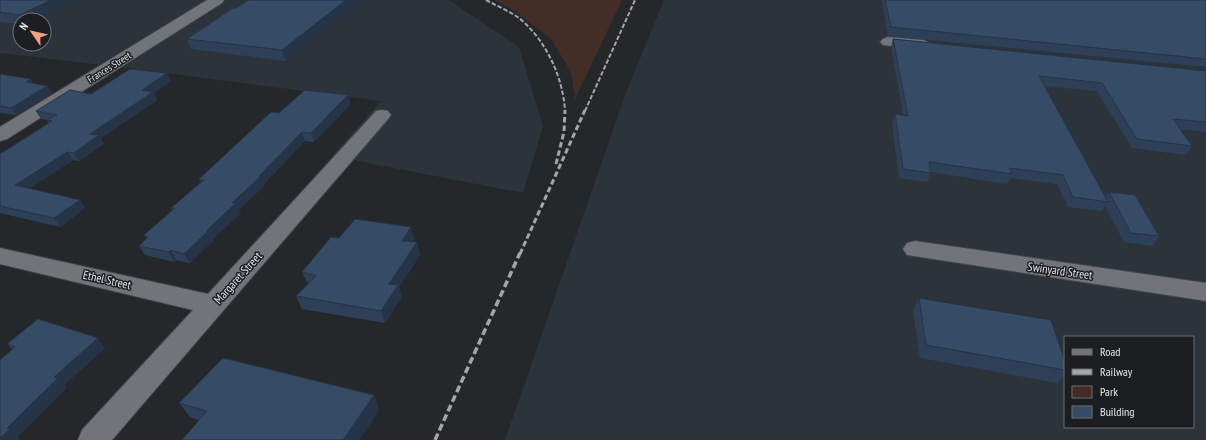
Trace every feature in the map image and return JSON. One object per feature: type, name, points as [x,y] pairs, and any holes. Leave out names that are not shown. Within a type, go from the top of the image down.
[{"type":"street","name":"Frances Street","points":[[0,135],[217,0]]},
{"type":"street","points":[[888,42],[936,47]]},
{"type":"street","name":"Margaret Street","points":[[93,440],[382,115]]},
{"type":"street","name":"Swinyard Street","points":[[915,249],[1206,292]]},
{"type":"street","name":"Ethel Street","points":[[0,256],[214,305]]},
{"type":"shaded area","points":[[0,0],[449,0],[519,47],[543,126],[523,193],[332,156],[381,101],[0,53]]},
{"type":"shaded area","points":[[664,0],[1206,0],[1206,440],[505,440],[627,90]]},
{"type":"green space","points":[[495,0],[622,0],[575,99],[571,72],[551,39],[515,11]]},
{"type":"building","points":[[0,0],[51,0],[26,12],[12,12],[12,14],[0,12]]},
{"type":"building","points":[[249,0],[346,0],[282,50],[187,39],[233,8],[236,8]]},
{"type":"building","points":[[885,0],[1206,0],[1206,59],[891,27]]},
{"type":"building","points":[[893,39],[1206,71],[1206,122],[1173,119],[1192,146],[1137,139],[1102,83],[1039,76],[1108,202],[1073,197],[1063,175],[1009,168],[1012,174],[929,162],[931,173],[903,169],[895,114],[908,116]]},
{"type":"building","points":[[130,69],[167,73],[142,90],[153,92],[90,134],[99,135],[74,153],[67,152],[15,185],[80,200],[54,218],[0,206],[0,154],[52,121],[47,120],[57,115],[36,111],[70,90],[91,94]]},
{"type":"building","points":[[0,74],[31,79],[26,82],[47,86],[11,108],[0,106]]},
{"type":"building","points":[[305,90],[348,95],[311,133],[302,132],[259,176],[260,177],[232,203],[236,203],[184,254],[171,250],[169,252],[139,246],[148,237],[144,235],[175,208],[171,208],[204,180],[199,179],[271,112],[279,113]]},
{"type":"building","points":[[1109,192],[1135,195],[1159,236],[1131,233]]},
{"type":"building","points":[[355,219],[411,227],[402,241],[417,242],[389,284],[398,285],[381,311],[296,296],[316,276],[302,272],[331,237],[339,238]]},
{"type":"building","points":[[919,298],[1051,320],[1064,359],[1064,370],[926,345]]},
{"type":"building","points":[[38,319],[98,338],[54,377],[58,378],[7,428],[10,429],[0,438],[0,360],[15,347],[7,344]]},
{"type":"building","points":[[223,358],[374,395],[343,440],[182,440],[207,411],[179,403]]},
{"type":"railway","points":[[486,0],[519,18],[529,27],[545,48],[557,72],[564,98],[565,111]]},
{"type":"railway","points":[[585,111],[635,0]]},
{"type":"railway","points":[[520,254],[585,110]]},
{"type":"railway","points":[[556,164],[564,132],[565,111]]},
{"type":"railway","points":[[435,440],[520,253]]}]
